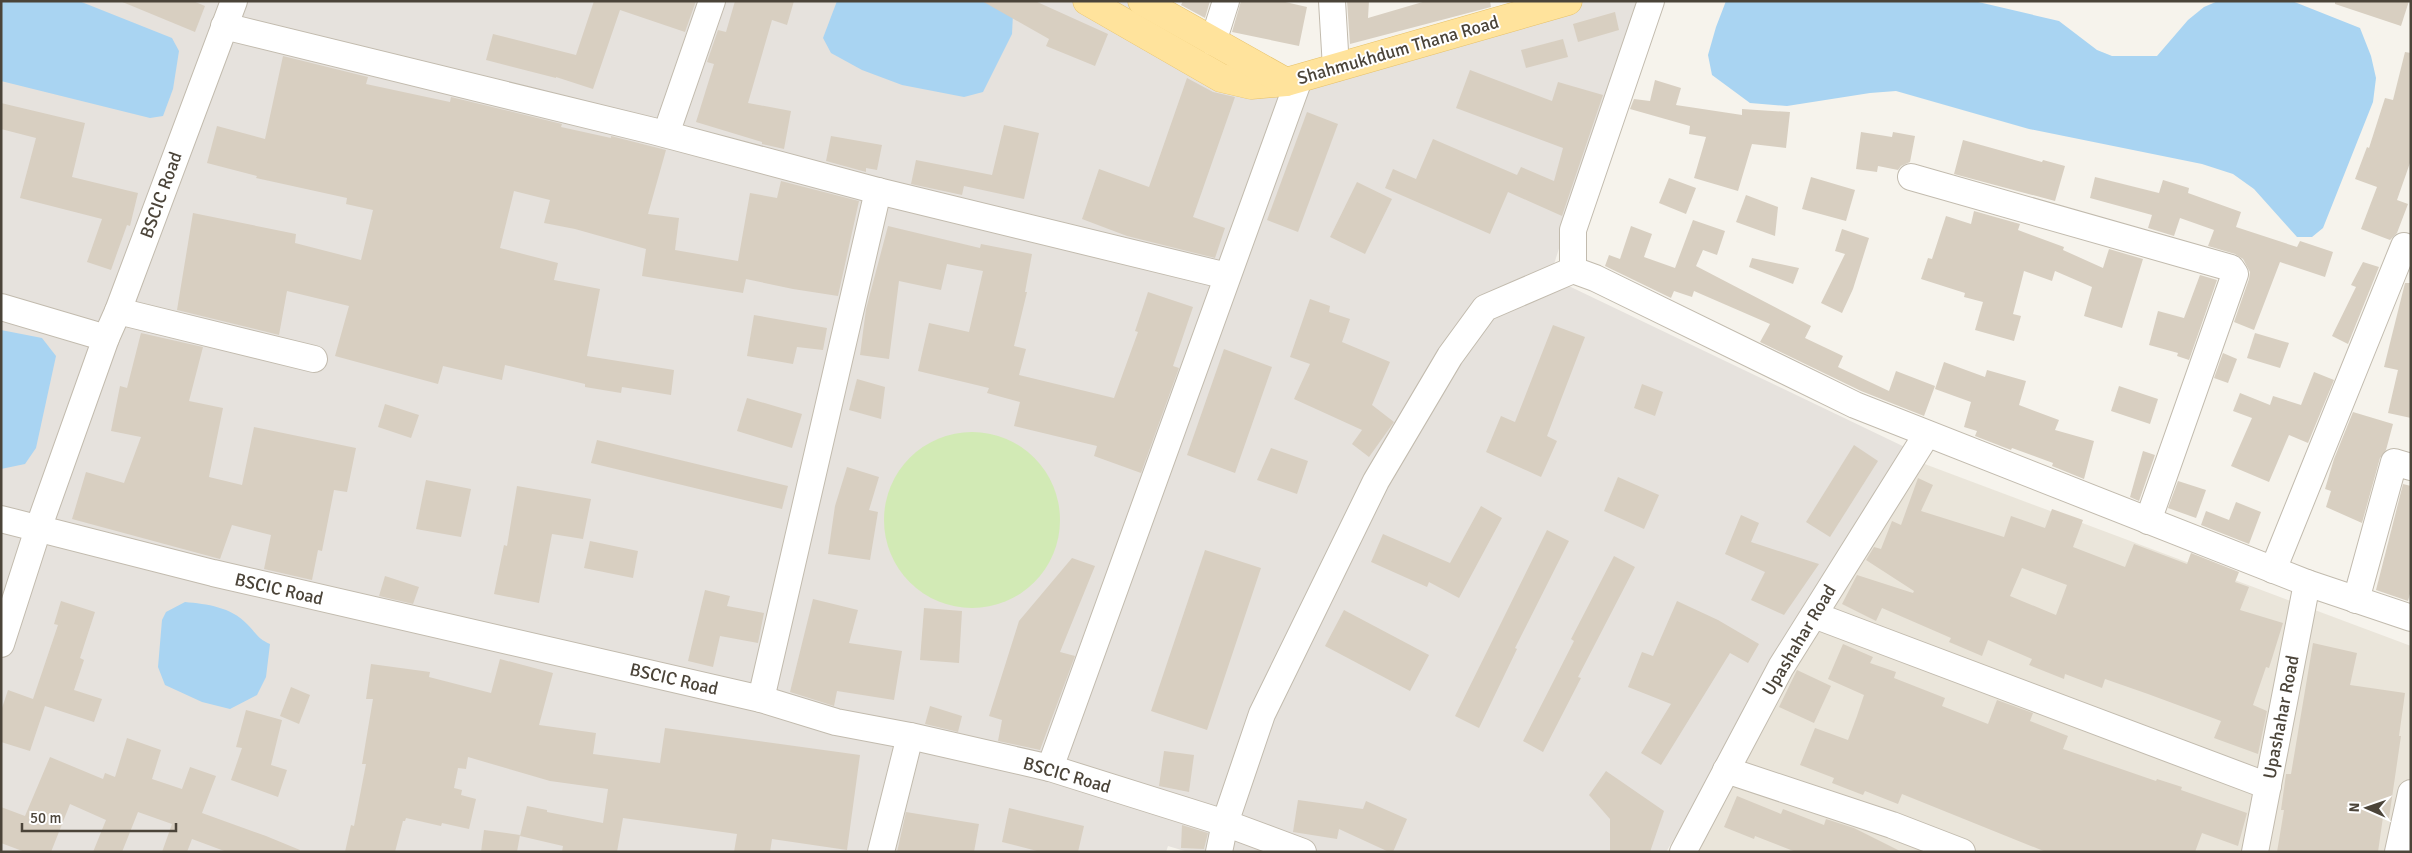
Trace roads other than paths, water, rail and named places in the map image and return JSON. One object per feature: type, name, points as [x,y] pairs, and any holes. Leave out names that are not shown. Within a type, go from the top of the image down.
[{"type":"main road","name":"Shahmukhdum Thana Road","points":[[1087,1],[1221,78],[1251,85],[1292,81],[1568,1]]},
{"type":"main road","name":"Shahmukhdum Thana Road","points":[[1142,1],[1213,42],[1292,81]]},
{"type":"street","name":"BSCIC Road","points":[[1,644],[38,529],[106,338],[118,311],[234,1]]},
{"type":"street","points":[[666,134],[712,1]]},
{"type":"street","points":[[1213,42],[1226,1]]},
{"type":"street","points":[[1332,1],[1336,68]]},
{"type":"street","points":[[1573,270],[1574,230],[1651,1]]},
{"type":"street","points":[[224,26],[666,134],[878,191],[1227,276]]},
{"type":"street","points":[[1050,768],[1227,276],[1292,81]]},
{"type":"street","points":[[1911,177],[2231,268],[2234,274],[2148,521]]},
{"type":"street","points":[[761,699],[878,191]]},
{"type":"street","points":[[2273,570],[2404,246]]},
{"type":"street","points":[[1220,852],[1225,823],[1262,714],[1376,481],[1450,356],[1485,308],[1573,270],[1595,278],[1854,405],[2273,570],[2411,618]]},
{"type":"street","points":[[1,307],[106,338]]},
{"type":"street","points":[[118,311],[314,359]]},
{"type":"street","name":"Upashahar Road","points":[[1683,852],[1780,667],[1927,434]]},
{"type":"street","points":[[2356,600],[2394,462],[2411,467]]},
{"type":"street","name":"BSCIC Road","points":[[1,519],[213,574],[761,699],[836,722],[910,736],[1050,768],[1225,823],[1303,852]]},
{"type":"street","name":"Upashahar Road","points":[[2255,852],[2307,583]]},
{"type":"street","points":[[1814,615],[2268,786]]},
{"type":"street","points":[[881,852],[910,736]]},
{"type":"street","points":[[1726,770],[1892,824],[1962,852]]},
{"type":"street","points":[[2398,852],[2411,793]]},
{"type":"water","points":[[1,1],[79,1],[172,38],[179,51],[173,89],[163,116],[150,118],[1,81]]},
{"type":"water","points":[[837,1],[987,1],[1013,14],[1012,34],[983,92],[964,97],[902,85],[862,70],[831,53],[823,38]]},
{"type":"water","points":[[1726,1],[1974,1],[2059,21],[2097,50],[2112,56],[2157,56],[2188,20],[2204,7],[2218,1],[2292,1],[2360,28],[2371,56],[2376,78],[2373,102],[2323,228],[2312,237],[2297,237],[2254,189],[2233,174],[2202,164],[2029,129],[1896,91],[1870,93],[1787,106],[1750,103],[1712,75],[1708,55]]},
{"type":"water","points":[[1,330],[42,338],[56,356],[36,448],[25,464],[1,469]]},
{"type":"water","points":[[185,602],[210,605],[226,610],[241,618],[260,638],[270,644],[266,677],[257,695],[230,709],[202,702],[165,685],[158,667],[162,620],[166,612]]}]
